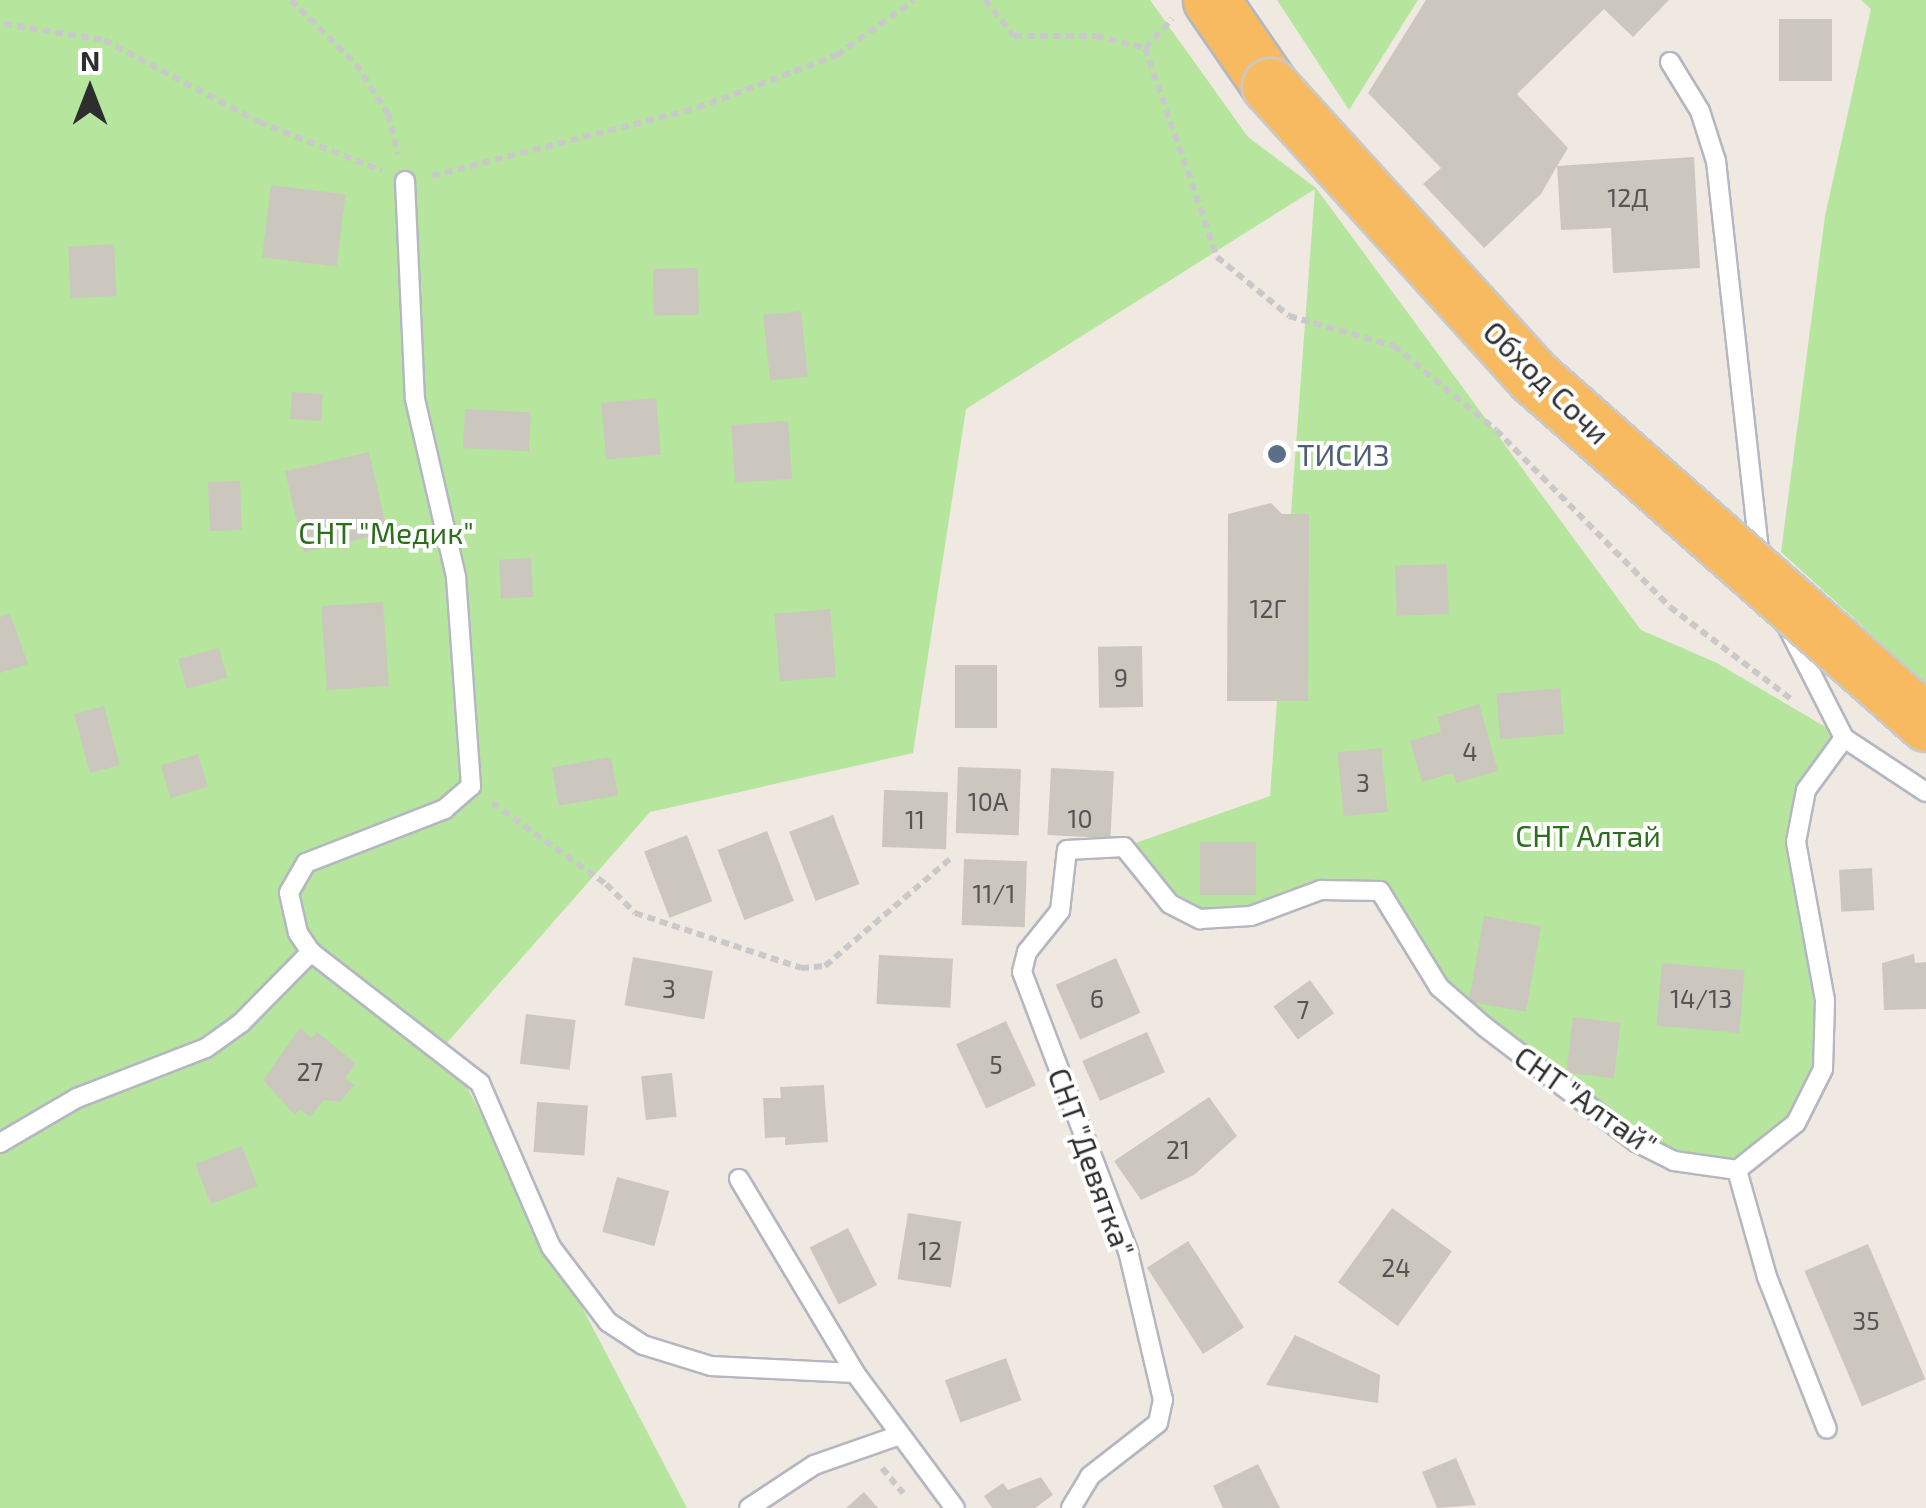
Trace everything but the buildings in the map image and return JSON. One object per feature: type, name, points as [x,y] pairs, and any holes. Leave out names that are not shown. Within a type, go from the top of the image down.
[{"type":"highway","name":"Обход Сочи","points":[[1211,0],[1270,86],[1534,377],[1926,724]]},
{"type":"lane","points":[[1670,62],[1700,111],[1716,161],[1762,574],[1844,738],[1926,792]]},
{"type":"lane","points":[[405,180],[415,399],[456,577],[471,786],[445,809],[306,863],[294,876],[292,911],[311,952],[480,1083],[551,1247],[608,1322],[643,1345],[711,1366],[855,1373]]},
{"type":"lane","points":[[1827,1429],[1767,1276],[1737,1170],[1796,1124],[1823,1069],[1825,1000],[1796,842],[1806,790],[1844,738]]},
{"type":"lane","name":"СНТ \"Алтай\"","points":[[1124,847],[1170,904],[1200,919],[1252,916],[1321,890],[1380,890],[1439,987],[1485,1028],[1636,1142],[1674,1161],[1737,1170]]},
{"type":"lane","name":"СНТ \"Девятка\"","points":[[1071,1508],[1090,1476],[1158,1423],[1163,1400],[1128,1252],[1022,962],[1060,911],[1067,850],[1124,847]]},
{"type":"lane","points":[[0,1143],[77,1098],[206,1048],[242,1023],[311,952]]},
{"type":"lane","points":[[738,1178],[855,1373],[956,1508]]},
{"type":"lane","points":[[749,1508],[814,1465],[900,1434]]},
{"type":"path","points":[[291,0],[356,64],[388,114],[405,180]]},
{"type":"path","points":[[4,24],[104,40],[259,122],[405,180],[461,172],[697,108],[837,55],[915,0]]},
{"type":"path","points":[[985,0],[1014,36],[1096,36],[1146,48],[1217,258],[1288,316],[1394,346],[1496,430],[1670,607],[1844,738]]},
{"type":"path","points":[[471,786],[606,884],[634,913],[802,968],[825,966],[952,858]]},
{"type":"green space","points":[[0,0],[1150,0],[1248,137],[1316,188],[1641,630],[1717,663],[1844,738],[1799,816],[1826,1033],[1796,1123],[1737,1170],[1674,1161],[1439,987],[1367,886],[1251,916],[1184,914],[1124,847],[1270,796],[1315,189],[966,409],[913,753],[650,812],[445,1045],[687,1508],[0,1508]]},
{"type":"green space","points":[[1277,0],[1418,0],[1349,110]]},
{"type":"green space","points":[[1861,0],[1926,0],[1926,684],[1781,552],[1825,216],[1871,9]]},
{"type":"place","name":"ТИСИЗ","points":[[1277,454]]},
{"type":"park label","name":"СНТ \"Медик\"","points":[[386,532]]},
{"type":"park label","name":"СНТ Алтай","points":[[1588,835]]}]
